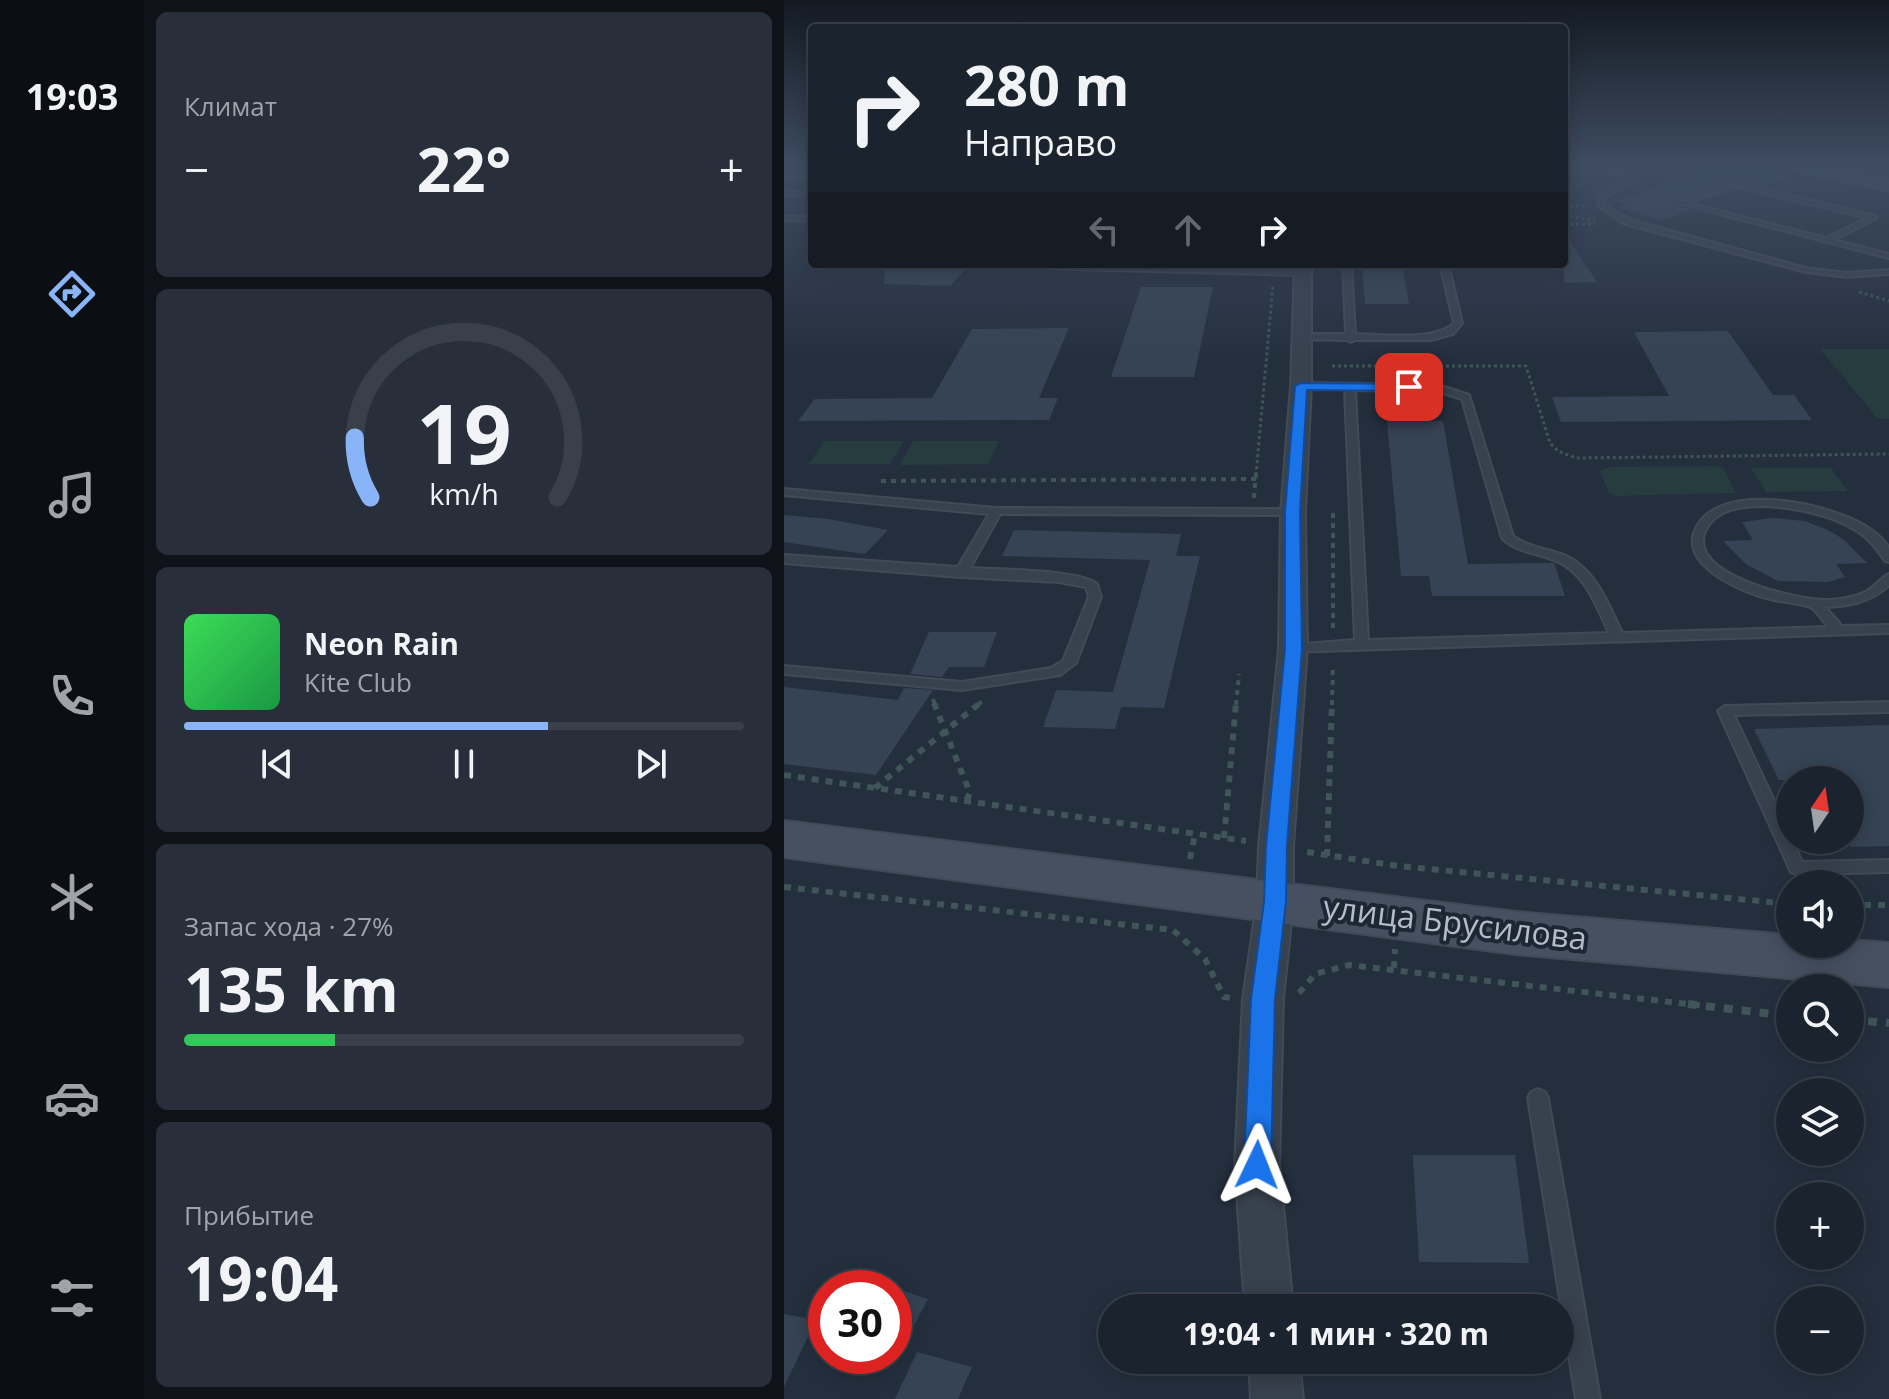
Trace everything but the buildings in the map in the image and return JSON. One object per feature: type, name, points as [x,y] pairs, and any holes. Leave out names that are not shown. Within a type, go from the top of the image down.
[{"type":"street","points":[[1268,1294],[1257,1165],[1263,999],[1275,902],[1276,846],[1293,649],[1293,512],[1301,386],[1303,269]]},
{"type":"street","name":"улица Брусилова","points":[[784,839],[1516,933],[1889,965]]},
{"type":"street","points":[[1275,1374],[1277,1399]]},
{"type":"lane","points":[[1655,229],[1806,270],[1847,275],[1889,272]]},
{"type":"lane","points":[[1781,229],[1889,256]]},
{"type":"lane","points":[[1826,241],[1849,229]]},
{"type":"lane","points":[[1190,268],[1274,273],[1303,269]]},
{"type":"lane","points":[[1347,268],[1351,339]]},
{"type":"lane","points":[[1302,337],[1431,337],[1450,332],[1458,323],[1445,268]]},
{"type":"lane","points":[[1301,386],[1438,388],[1466,397],[1508,538],[1521,548],[1560,558],[1580,568],[1618,638]]},
{"type":"lane","points":[[1350,387],[1362,644]]},
{"type":"lane","points":[[784,492],[996,511],[1293,512]]},
{"type":"lane","points":[[1889,558],[1884,547],[1866,531],[1811,508],[1752,504],[1728,508],[1710,517],[1700,530],[1699,545],[1707,561],[1725,576],[1751,590],[1782,599],[1815,604],[1848,602],[1873,594],[1889,578]]},
{"type":"lane","points":[[961,573],[996,511]]},
{"type":"lane","points":[[784,559],[1059,578],[1091,584],[1095,597],[1069,663],[1055,672],[962,686],[784,670]]},
{"type":"lane","points":[[1815,604],[1840,632]]},
{"type":"lane","points":[[1293,649],[1362,644],[1889,629]]},
{"type":"lane","points":[[1889,707],[1725,711],[1797,868],[1889,866]]},
{"type":"lane","points":[[1538,1098],[1588,1399]]},
{"type":"path","points":[[1253,512],[1274,273]]},
{"type":"path","points":[[1332,338],[1332,387]]},
{"type":"path","points":[[1332,366],[1526,366],[1550,443],[1558,451],[1576,458],[1889,454]]},
{"type":"path","points":[[876,481],[1256,479]]},
{"type":"path","points":[[1327,856],[1333,509]]},
{"type":"path","points":[[1224,838],[1239,674]]},
{"type":"path","points":[[874,788],[1008,679]]},
{"type":"path","points":[[927,683],[970,793],[966,801]]},
{"type":"path","points":[[1864,905],[1889,905]]},
{"type":"path","points":[[1864,1021],[1889,1023]]},
{"type":"green space","points":[[1820,349],[1889,349],[1889,419],[1878,419]]},
{"type":"green space","points":[[825,441],[904,441],[890,464],[808,464]]},
{"type":"green space","points":[[913,441],[999,441],[988,464],[900,465]]},
{"type":"green space","points":[[1716,466],[1724,469],[1736,493],[1616,496],[1609,493],[1600,471],[1609,467]]},
{"type":"green space","points":[[1751,468],[1831,468],[1848,491],[1766,492]]},
{"type":"route","points":[[1257,1165],[1263,999],[1275,902],[1276,846],[1293,649],[1293,512],[1301,386],[1409,387]]}]
